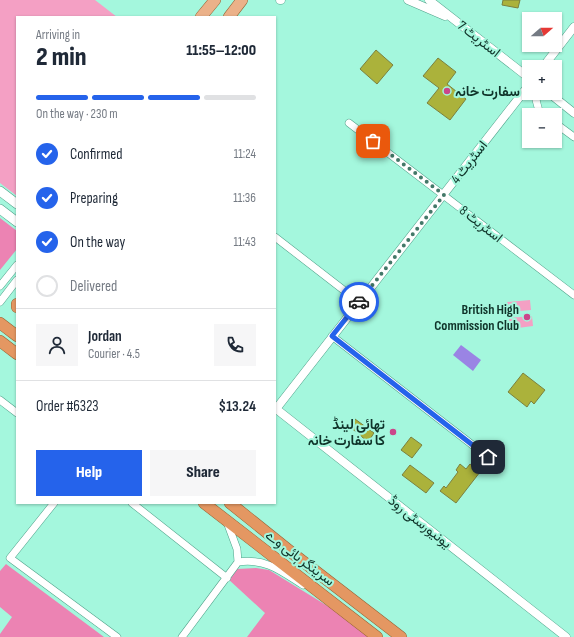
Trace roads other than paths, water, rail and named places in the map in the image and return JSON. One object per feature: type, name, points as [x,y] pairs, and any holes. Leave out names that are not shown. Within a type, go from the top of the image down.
[{"type":"highway","points":[[0,323],[16,335]]},
{"type":"highway","points":[[0,341],[16,353]]},
{"type":"highway","name":"سرینگر ہائی وے","points":[[205,504],[378,637]]},
{"type":"highway","name":"سرینگر ہائی وے","points":[[231,504],[401,637]]},
{"type":"main road","points":[[203,16],[215,0]]},
{"type":"main road","points":[[230,16],[242,0]]},
{"type":"main road","points":[[0,191],[14,202],[1,210],[16,221]]},
{"type":"street","points":[[408,0],[455,21]]},
{"type":"street","name":"اسٹریٹ 7","points":[[429,0],[522,73]]},
{"type":"street","points":[[548,60],[574,27]]},
{"type":"street","name":"اسٹریٹ 4","points":[[276,408],[522,94]]},
{"type":"street","points":[[557,100],[574,113]]},
{"type":"street","name":"اسٹریٹ 8","points":[[349,123],[574,295]]},
{"type":"street","points":[[562,128],[574,137]]},
{"type":"street","points":[[276,238],[359,302]]},
{"type":"street","points":[[0,286],[16,266]]},
{"type":"street","points":[[0,302],[16,281]]},
{"type":"street","points":[[332,336],[488,457]]},
{"type":"street","points":[[0,400],[16,412]]},
{"type":"street","name":"یونیورسٹی روڈ","points":[[276,408],[566,637]]},
{"type":"street","points":[[53,504],[10,558],[117,637]]},
{"type":"street","points":[[133,504],[227,578]]},
{"type":"street","points":[[182,637],[238,562],[237,550],[226,520]]},
{"type":"street","points":[[238,562],[253,560],[270,565],[349,614]]},
{"type":"place","name":"سفارت خانہ","points":[[447,91]]},
{"type":"place","name":"British High Commission Club","points":[[527,317]]},
{"type":"place","name":"تھائی لینڈ کا سفارت خانہ","points":[[393,432]]}]
